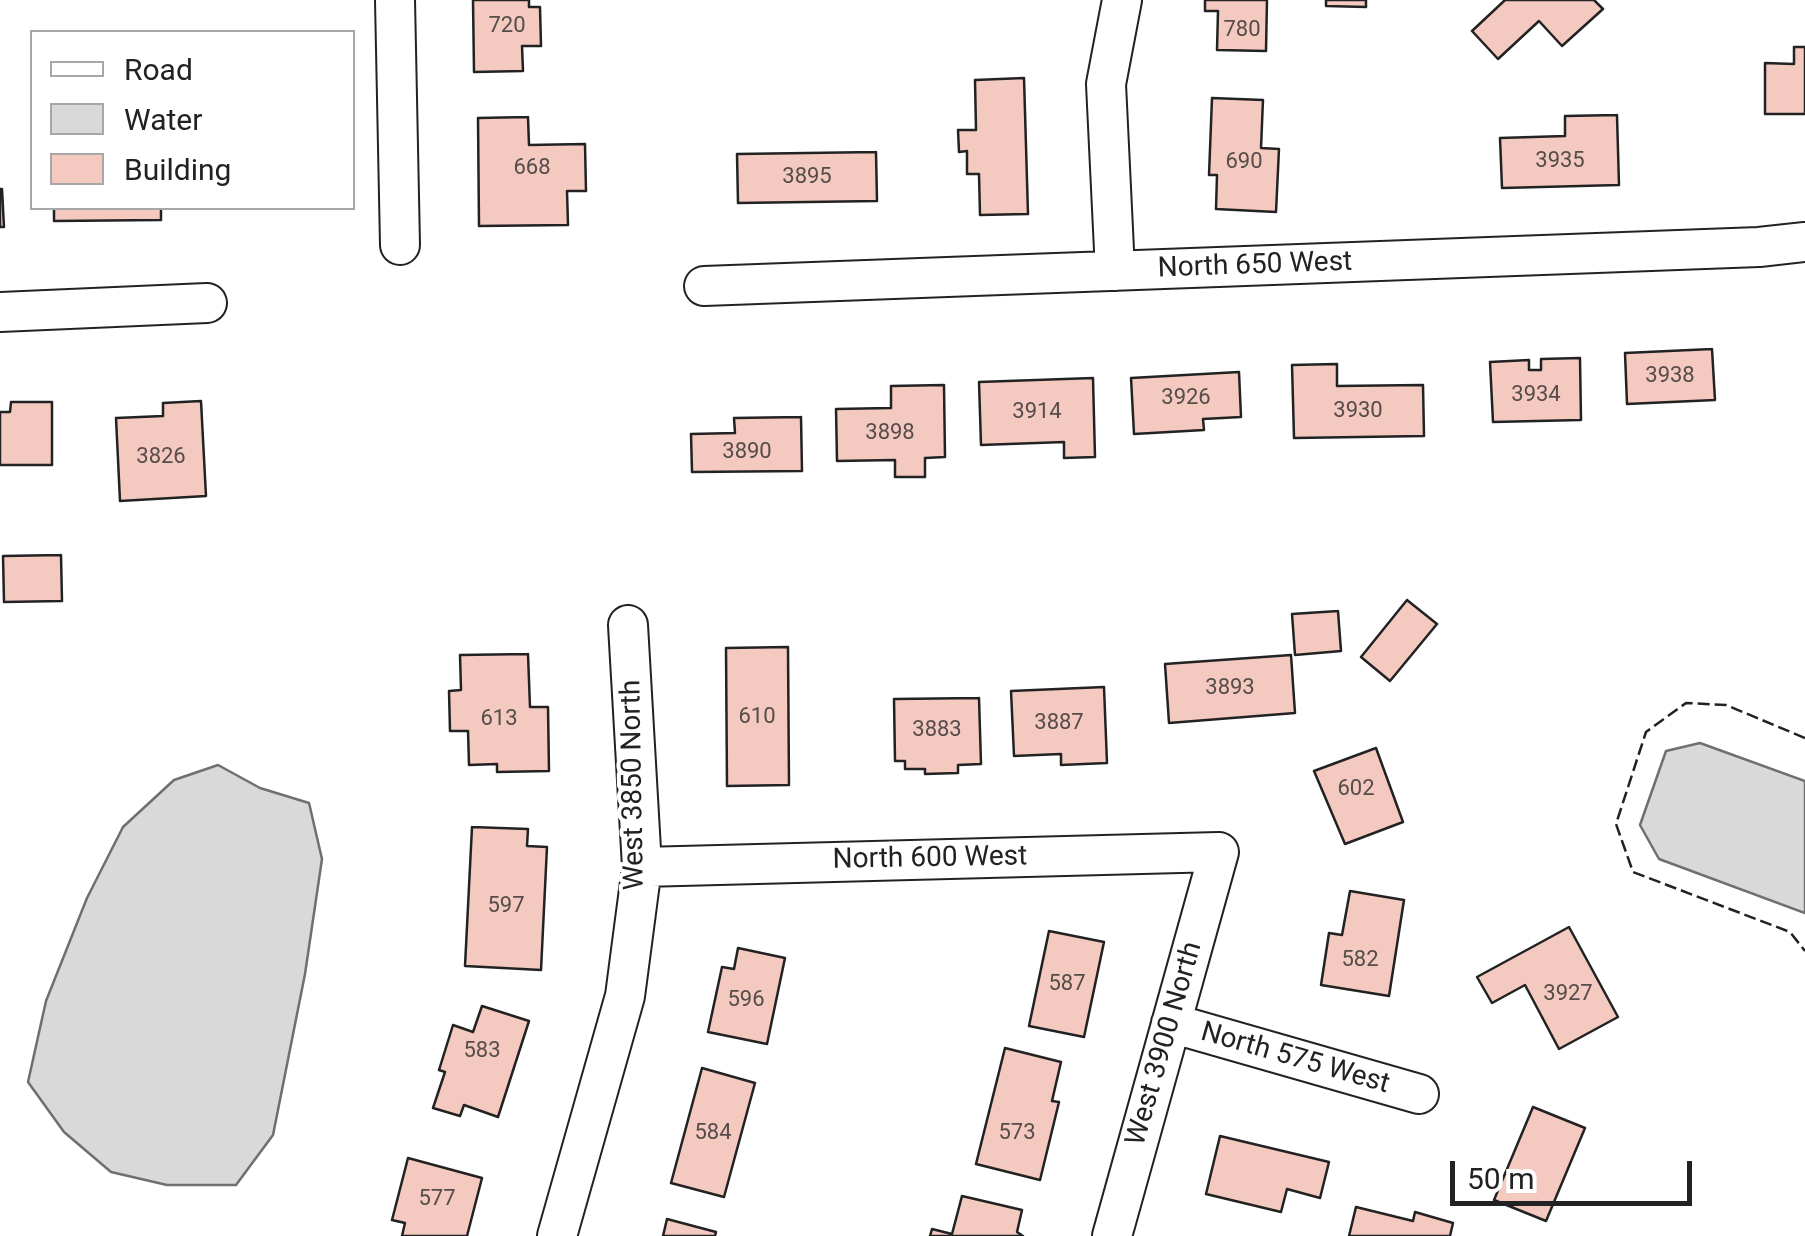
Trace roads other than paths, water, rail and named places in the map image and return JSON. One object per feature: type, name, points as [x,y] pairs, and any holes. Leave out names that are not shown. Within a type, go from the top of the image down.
[{"type":"street","points":[[396,0],[400,244]]},
{"type":"street","points":[[1115,271],[1106,84],[1122,0]]},
{"type":"street","name":"North 650 West","points":[[704,286],[1759,248],[1805,242]]},
{"type":"street","points":[[0,312],[208,303]]},
{"type":"street","name":"West 3850 North","points":[[557,1236],[625,996],[642,867],[628,625]]},
{"type":"street","name":"North 600 West","points":[[642,867],[1219,852]]},
{"type":"street","name":"West 3900 North","points":[[1112,1236],[1219,852]]},
{"type":"street","name":"North 575 West","points":[[1171,1023],[1419,1094]]},
{"type":"water","points":[[1700,743],[1805,781],[1805,913],[1659,859],[1640,825],[1666,751]]},
{"type":"water","points":[[218,765],[260,788],[309,803],[322,859],[305,974],[273,1135],[236,1185],[167,1185],[111,1172],[64,1132],[28,1082],[46,1001],[87,898],[123,827],[174,780]]}]
